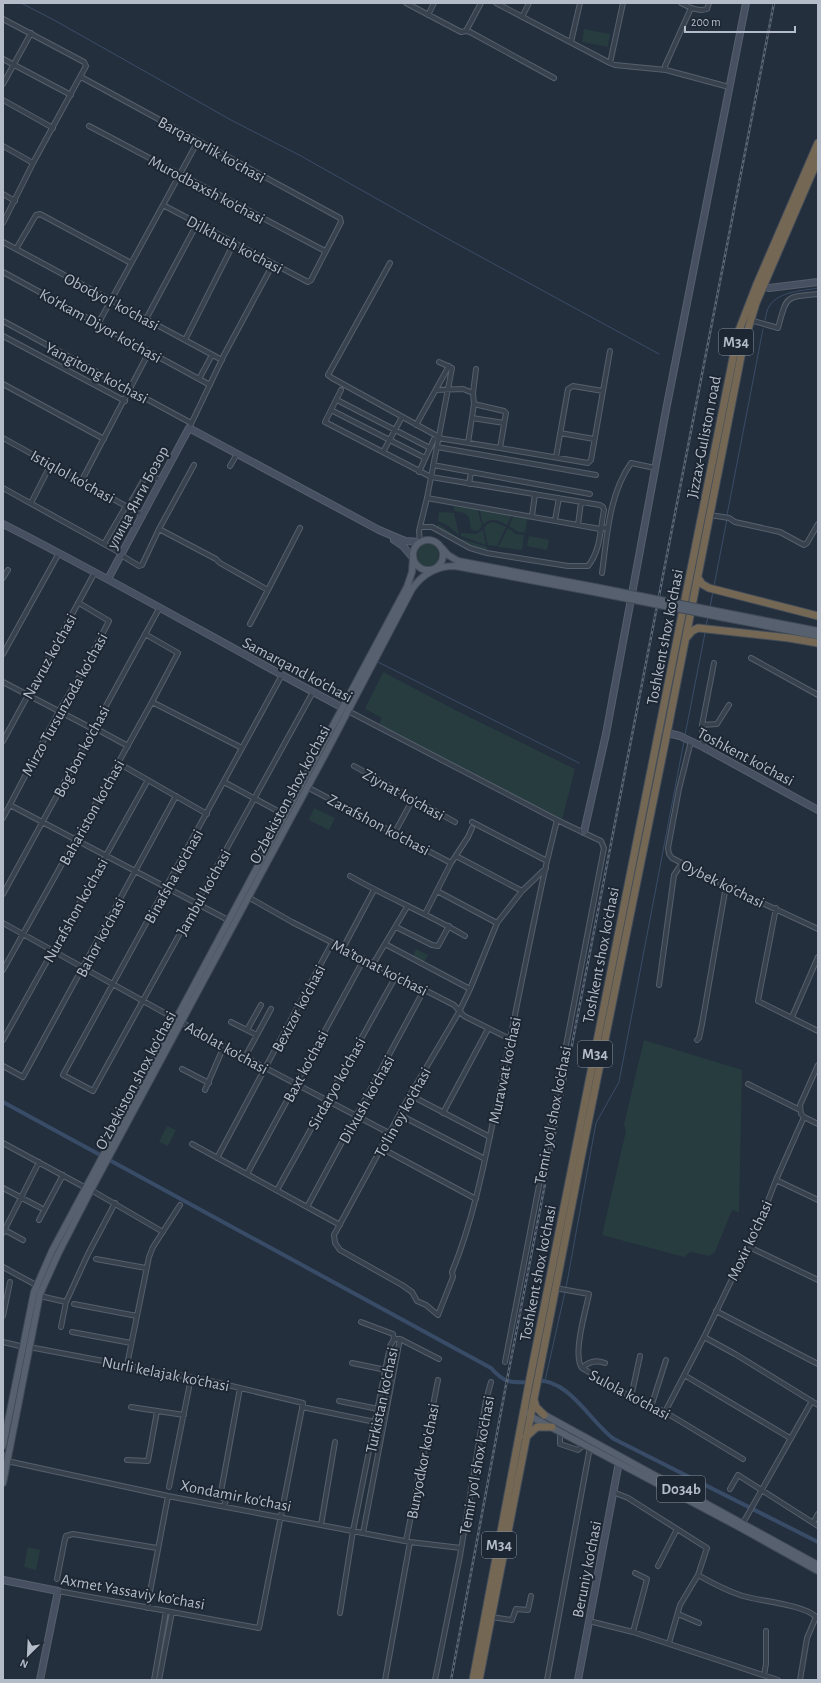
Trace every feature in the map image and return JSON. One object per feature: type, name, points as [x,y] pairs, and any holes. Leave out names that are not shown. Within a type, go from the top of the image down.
[{"type":"highway","name":"Jizzax-Guliston road","points":[[697,558],[738,333],[757,284],[818,143]]},
{"type":"highway","name":"Jizzax-Guliston road","points":[[697,558],[710,515],[743,346],[750,320],[763,286],[818,159]]},
{"type":"highway","name":"Toshkent shox ko'chasi","points":[[668,733],[698,578],[697,558]]},
{"type":"highway","name":"Toshkent shox ko'chasi","points":[[533,1381],[659,731],[697,558]]},
{"type":"highway","points":[[698,578],[702,584],[708,588],[818,616]]},
{"type":"highway","points":[[686,638],[692,631],[701,629],[789,638],[818,643]]},
{"type":"highway","name":"M34","points":[[529,1412],[533,1381],[559,1288],[642,853],[668,733]]},
{"type":"highway","name":"M34","points":[[473,1680],[523,1437],[534,1397],[533,1381]]},
{"type":"highway","points":[[534,1397],[536,1407],[544,1415]]},
{"type":"highway","points":[[523,1437],[537,1427],[552,1426]]},
{"type":"highway","name":"M34","points":[[479,1680],[523,1437]]},
{"type":"main road","points":[[346,709],[410,582],[415,547],[420,542],[431,540],[436,542],[448,555],[458,561],[594,590]]},
{"type":"main road","points":[[375,651],[412,589],[423,576],[440,565],[443,560],[442,548]]},
{"type":"main road","points":[[413,558],[421,569],[427,570],[448,566],[462,567],[818,631]]},
{"type":"main road","points":[[725,615],[818,636]]},
{"type":"main road","name":"O'zbekiston shox ko'chasi","points":[[178,1020],[248,897],[307,787],[346,709]]},
{"type":"main road","name":"O'zbekiston shox ko'chasi","points":[[3,1482],[4,1459],[27,1347],[36,1285],[52,1251],[103,1162],[178,1020],[228,920],[285,815],[346,709]]},
{"type":"main road","name":"O'zbekiston shox ko'chasi","points":[[3,1446],[40,1296],[88,1189]]},
{"type":"main road","name":"D034b","points":[[529,1412],[544,1415],[818,1565]]},
{"type":"main road","name":"D034b","points":[[529,1412],[560,1431],[818,1571]]},
{"type":"street","points":[[406,3],[461,32],[466,30],[481,3]]},
{"type":"street","points":[[428,15],[434,3]]},
{"type":"street","points":[[496,3],[615,65],[666,70],[729,87]]},
{"type":"street","points":[[522,17],[529,3]]},
{"type":"street","points":[[571,42],[580,3]]},
{"type":"street","points":[[610,63],[623,3]]},
{"type":"street","points":[[681,3],[691,8],[703,10],[706,9],[709,3]]},
{"type":"street","points":[[584,832],[606,734],[655,468],[746,3]]},
{"type":"street","points":[[666,70],[665,66],[691,8]]},
{"type":"street","points":[[3,19],[84,62],[86,66],[33,163],[3,223]]},
{"type":"street","points":[[466,30],[554,78]]},
{"type":"street","points":[[3,84],[31,33]]},
{"type":"street","points":[[3,59],[71,95]]},
{"type":"street","name":"Barqarorlik ko'chasi","points":[[81,77],[340,218],[341,222],[325,251]]},
{"type":"street","points":[[3,100],[53,128]]},
{"type":"street","name":"Murodbaxsh ko'chasi","points":[[89,126],[325,251]]},
{"type":"street","points":[[98,324],[198,141]]},
{"type":"street","points":[[3,146],[33,163]]},
{"type":"street","points":[[3,194],[15,201]]},
{"type":"street","name":"Dilkhush ko'chasi","points":[[163,205],[308,282],[311,280],[325,251]]},
{"type":"street","points":[[16,249],[36,215],[40,214],[131,263]]},
{"type":"street","points":[[146,319],[197,224]]},
{"type":"street","name":"Obodyo'l ko'chasi","points":[[3,242],[222,360]]},
{"type":"street","points":[[185,340],[234,243]]},
{"type":"street","points":[[390,263],[328,375],[437,438],[588,463],[591,460],[610,351]]},
{"type":"street","points":[[273,264],[222,360],[190,425],[237,454],[379,530],[405,541],[420,542],[419,532],[452,368],[439,362]]},
{"type":"street","name":"Ko'rkam Diyor ko'chasi","points":[[3,272],[210,385]]},
{"type":"street","points":[[763,286],[769,288],[818,282]]},
{"type":"street","points":[[750,320],[778,328],[784,304],[790,298],[818,294]]},
{"type":"street","name":"Yangitong ko'chasi","points":[[3,321],[130,390],[190,425]]},
{"type":"street","name":"Yangitong ko'chasi","points":[[3,336],[125,401]]},
{"type":"street","points":[[82,480],[125,401],[149,352]]},
{"type":"street","points":[[199,379],[212,355]]},
{"type":"street","points":[[416,425],[449,366]]},
{"type":"street","points":[[468,443],[474,404],[473,393],[476,369]]},
{"type":"street","points":[[3,384],[104,439]]},
{"type":"street","points":[[556,457],[568,389],[573,386],[603,391]]},
{"type":"street","points":[[341,390],[325,422],[419,472],[431,477],[600,505],[603,507],[599,542],[594,558],[588,566],[568,566],[487,553],[470,548],[432,527],[420,527]]},
{"type":"street","points":[[436,390],[463,390],[473,393]]},
{"type":"street","points":[[337,400],[430,448]]},
{"type":"street","points":[[474,404],[504,411],[506,413],[500,448]]},
{"type":"street","points":[[331,410],[425,458]]},
{"type":"street","points":[[383,452],[402,418]]},
{"type":"street","points":[[472,418],[504,423]]},
{"type":"street","name":"улица Янги Бозор","points":[[108,579],[190,425]]},
{"type":"street","points":[[560,433],[594,439]]},
{"type":"street","name":"Istiqlol ko'chasi","points":[[3,438],[82,480],[142,515]]},
{"type":"street","points":[[419,472],[430,448],[437,438]]},
{"type":"street","points":[[437,447],[596,475]]},
{"type":"street","points":[[230,466],[237,454]]},
{"type":"street","points":[[602,573],[608,527],[618,483],[630,463],[655,468]]},
{"type":"street","points":[[31,503],[51,464]]},
{"type":"street","points":[[3,488],[104,544],[140,566],[142,565],[159,529],[194,465]]},
{"type":"street","points":[[433,466],[590,494]]},
{"type":"street","points":[[469,484],[471,472]]},
{"type":"street","points":[[104,544],[147,474],[161,480]]},
{"type":"street","points":[[532,516],[535,494]]},
{"type":"street","points":[[427,498],[600,528],[608,527]]},
{"type":"street","points":[[555,520],[559,498]]},
{"type":"street","points":[[578,524],[581,502]]},
{"type":"street","points":[[710,515],[727,517],[735,522],[780,532],[804,545],[808,543],[818,524]]},
{"type":"street","name":"Samarqand ko'chasi","points":[[3,524],[160,607],[313,692],[557,820],[584,832]]},
{"type":"street","points":[[250,624],[300,528]]},
{"type":"street","points":[[159,529],[216,559],[220,563],[268,590]]},
{"type":"street","points":[[379,530],[403,546],[413,558]]},
{"type":"street","points":[[3,654],[59,553]]},
{"type":"street","points":[[3,578],[8,570]]},
{"type":"street","name":"Navruz ko'chasi","points":[[3,741],[95,572]]},
{"type":"street","name":"Mirzo Tursunzoda ko'chasi","points":[[3,818],[59,711],[85,667],[109,621],[79,603]]},
{"type":"street","name":"Bog'bon ko'chasi","points":[[3,894],[160,607]]},
{"type":"street","name":"Bahariston ko'chasi","points":[[3,970],[178,653],[145,634]]},
{"type":"street","points":[[751,658],[818,695]]},
{"type":"street","points":[[703,747],[702,726],[714,663]]},
{"type":"street","name":"Binafsha ko'chasi","points":[[93,1091],[63,1075],[282,675]]},
{"type":"street","points":[[3,682],[128,746]]},
{"type":"street","name":"Jambul ko'chasi","points":[[93,1091],[313,692]]},
{"type":"street","points":[[152,702],[242,748]]},
{"type":"street","points":[[702,726],[717,724],[729,704]]},
{"type":"street","name":"Toshkent ko'chasi","points":[[659,731],[680,736],[689,740],[818,810]]},
{"type":"street","name":"Oybek ko’chasi","points":[[689,740],[668,848],[669,854],[672,858],[726,886],[776,908],[818,929]]},
{"type":"street","points":[[118,763],[207,814]]},
{"type":"street","name":"Ziynat ko'chasi","points":[[354,766],[455,822]]},
{"type":"street","name":"Nurafshon ko'chasi","points":[[3,1040],[148,780]]},
{"type":"street","points":[[224,782],[285,815]]},
{"type":"street","name":"Zarafshon ko'chasi","points":[[307,787],[395,832],[451,863]]},
{"type":"street","name":"Bahor ko'chasi","points":[[3,1066],[24,1077],[176,796]]},
{"type":"street","points":[[395,832],[413,799]]},
{"type":"street","points":[[10,805],[228,920]]},
{"type":"street","name":"Muravvat ko'chasi","points":[[334,1236],[335,1243],[340,1250],[402,1285],[412,1292],[417,1301],[426,1305],[438,1315],[453,1277],[452,1272],[464,1242],[476,1199],[557,820]]},
{"type":"street","points":[[472,822],[547,862]]},
{"type":"street","points":[[425,914],[451,863],[472,828]]},
{"type":"street","name":"Temir yo'l shox ko'chasi","points":[[505,1362],[604,848],[600,841],[584,832]]},
{"type":"street","points":[[456,856],[522,891]]},
{"type":"street","points":[[659,985],[674,875],[682,863]]},
{"type":"street","name":"To'lin oy ko'chasi","points":[[334,1236],[410,1095],[459,1012],[497,923],[522,891],[546,868]]},
{"type":"street","points":[[350,876],[407,907],[449,926],[465,936]]},
{"type":"street","points":[[696,1040],[699,1038],[702,1024],[726,886]]},
{"type":"street","points":[[342,948],[374,890]]},
{"type":"street","points":[[437,892],[497,923]]},
{"type":"street","name":"Ma'tonat ko'chasi","points":[[248,897],[332,943],[454,1006],[464,1016],[510,1039]]},
{"type":"street","points":[[373,964],[407,907]]},
{"type":"street","points":[[776,908],[758,1001],[818,1031]]},
{"type":"street","name":"Adolat ko'chasi","points":[[3,923],[224,1046],[389,1133]]},
{"type":"street","points":[[396,926],[432,945],[438,946],[449,926]]},
{"type":"street","name":"Bexizor ko'chasi","points":[[218,1158],[332,943]]},
{"type":"street","points":[[385,944],[470,989]]},
{"type":"street","points":[[792,1017],[818,957]]},
{"type":"street","name":"Baxt ko'chasi","points":[[247,1174],[364,959]]},
{"type":"street","name":"Sirdaryo ko'chasi","points":[[277,1190],[396,976]]},
{"type":"street","name":"Dilxush ko'chasi","points":[[307,1207],[424,990]]},
{"type":"street","points":[[247,1030],[261,1005]]},
{"type":"street","points":[[245,1057],[271,1009]]},
{"type":"street","points":[[231,1022],[257,1035]]},
{"type":"street","points":[[443,1113],[488,1029]]},
{"type":"street","points":[[206,1090],[224,1046]]},
{"type":"street","points":[[818,1065],[800,1106],[801,1114],[818,1124]]},
{"type":"street","points":[[182,1069],[209,1084]]},
{"type":"street","points":[[748,1084],[800,1110]]},
{"type":"street","points":[[410,1095],[490,1137]]},
{"type":"street","points":[[400,1115],[485,1159]]},
{"type":"street","name":"Moxir ko'chasi","points":[[665,1412],[704,1337],[761,1219],[776,1180],[804,1117]]},
{"type":"street","points":[[3,1143],[115,1203],[163,1232]]},
{"type":"street","points":[[192,1144],[340,1225]]},
{"type":"street","points":[[381,1148],[476,1199]]},
{"type":"street","points":[[23,1240],[4,1231],[39,1162]]},
{"type":"street","points":[[39,1220],[63,1175]]},
{"type":"street","points":[[776,1180],[818,1200]]},
{"type":"street","points":[[3,1188],[41,1208]]},
{"type":"street","points":[[62,1327],[66,1302],[88,1254],[115,1203]]},
{"type":"street","points":[[126,1365],[146,1268],[153,1247],[180,1205]]},
{"type":"street","points":[[747,1246],[818,1280]]},
{"type":"street","points":[[96,1259],[146,1268]]},
{"type":"street","points":[[3,1267],[36,1285]]},
{"type":"street","points":[[3,1316],[10,1282]]},
{"type":"street","name":"Sulola ko'chasi","points":[[559,1288],[589,1294],[578,1351],[578,1361],[582,1368],[631,1397],[665,1412],[743,1459]]},
{"type":"street","points":[[40,1296],[66,1302]]},
{"type":"street","points":[[74,1304],[137,1316]]},
{"type":"street","points":[[716,1311],[818,1364]]},
{"type":"street","points":[[361,1322],[393,1334],[394,1339]]},
{"type":"street","points":[[72,1332],[131,1343]]},
{"type":"street","points":[[704,1337],[735,1354],[818,1405]]},
{"type":"street","name":"Turkistan ko'chasi","points":[[340,1613],[353,1531],[390,1346],[394,1339],[400,1339],[363,1533]]},
{"type":"street","points":[[400,1339],[439,1360]]},
{"type":"street","name":"Nurli kelajak ko'chasi","points":[[3,1342],[240,1388],[302,1405],[375,1422]]},
{"type":"street","points":[[631,1397],[640,1356]]},
{"type":"street","points":[[651,1407],[666,1360]]},
{"type":"street","points":[[582,1368],[585,1364],[592,1362],[605,1364]]},
{"type":"street","points":[[352,1363],[386,1370]]},
{"type":"street","points":[[684,1375],[790,1438]]},
{"type":"street","points":[[169,1487],[191,1378]]},
{"type":"street","name":"Bunyodkor ko'chasi","points":[[385,1680],[408,1541],[438,1380]]},
{"type":"street","name":"Temir yo'l shox ko'chasi","points":[[435,1680],[460,1556],[486,1400],[491,1382]]},
{"type":"street","points":[[224,1506],[226,1500],[220,1497],[240,1388]]},
{"type":"street","points":[[339,1401],[378,1409]]},
{"type":"street","points":[[743,1523],[812,1401]]},
{"type":"street","points":[[281,1517],[302,1405]]},
{"type":"street","points":[[131,1407],[184,1415]]},
{"type":"street","points":[[127,1460],[148,1461],[157,1412]]},
{"type":"street","points":[[560,1431],[560,1444],[578,1450],[588,1445]]},
{"type":"street","points":[[321,1525],[336,1442]]},
{"type":"street","points":[[547,1680],[588,1445]]},
{"type":"street","name":"Xondamir ko'chasi","points":[[4,1459],[168,1496],[408,1541],[461,1548]]},
{"type":"street","name":"Beruniy ko'chasi","points":[[578,1680],[619,1462]]},
{"type":"street","points":[[730,1489],[738,1476],[818,1526]]},
{"type":"street","points":[[613,1492],[628,1498],[707,1548],[698,1575],[680,1605],[669,1643]]},
{"type":"street","points":[[147,1608],[157,1548],[168,1496]]},
{"type":"street","points":[[813,1523],[818,1514]]},
{"type":"street","name":"Axmet Yassaviy ko'chasi","points":[[3,1580],[258,1628],[281,1517]]},
{"type":"street","points":[[658,1566],[677,1529]]},
{"type":"street","points":[[57,1579],[66,1536],[73,1534],[157,1548]]},
{"type":"street","points":[[633,1632],[647,1579],[635,1573]]},
{"type":"street","points":[[698,1575],[723,1589],[742,1596],[793,1607],[812,1613],[817,1617],[807,1638],[800,1680]]},
{"type":"street","points":[[40,1680],[58,1591]]},
{"type":"street","points":[[491,1617],[512,1620],[516,1609],[528,1610],[531,1596]]},
{"type":"street","points":[[154,1680],[166,1611]]},
{"type":"street","points":[[159,1680],[172,1612]]},
{"type":"street","points":[[678,1614],[699,1623]]},
{"type":"street","points":[[589,1621],[669,1643],[778,1680]]},
{"type":"street","points":[[764,1675],[766,1664],[766,1631]]},
{"type":"green space","points":[[584,29],[610,34],[608,47],[582,42]]},
{"type":"green space","points":[[452,502],[477,507],[482,526],[479,530],[474,531],[471,529],[469,517],[464,513],[455,511]]},
{"type":"green space","points":[[479,507],[513,513],[507,525],[492,520],[483,525]]},
{"type":"green space","points":[[439,512],[454,513],[459,535],[447,525],[438,521]]},
{"type":"green space","points":[[515,513],[528,515],[525,532],[518,532],[509,526]]},
{"type":"green space","points":[[492,522],[506,527],[497,546],[488,545],[484,528],[487,524]]},
{"type":"green space","points":[[438,524],[459,538],[487,547],[487,551],[473,547],[461,541],[437,527]]},
{"type":"green space","points":[[508,528],[516,534],[524,535],[522,550],[498,547]]},
{"type":"green space","points":[[483,530],[486,545],[461,536],[461,533],[476,534]]},
{"type":"green space","points":[[529,536],[549,540],[547,550],[527,546]]},
{"type":"green space","points":[[428,544],[436,547],[439,555],[436,563],[428,566],[420,563],[417,555],[420,547]]},
{"type":"green space","points":[[383,672],[461,713],[575,769],[562,820],[379,724],[382,718],[365,709]]},
{"type":"green space","points":[[314,808],[335,818],[329,830],[309,820]]},
{"type":"green space","points":[[416,949],[428,955],[424,962],[413,956]]},
{"type":"green space","points":[[644,1040],[742,1070],[739,1212],[732,1210],[715,1252],[709,1256],[690,1252],[684,1257],[602,1235],[626,1131],[624,1124]]},
{"type":"green space","points":[[167,1126],[176,1130],[168,1146],[159,1142]]},
{"type":"green space","points":[[28,1547],[40,1550],[36,1570],[24,1567]]},
{"type":"waterway","points":[[21,3],[54,20],[231,120],[301,156],[450,240],[659,354]]},
{"type":"waterway","points":[[765,320],[769,307],[774,300],[792,292],[818,288]]},
{"type":"waterway","points":[[727,515],[763,329]]},
{"type":"waterway","points":[[714,586],[727,519]]},
{"type":"waterway","points":[[710,608],[713,591]]},
{"type":"waterway","points":[[706,625],[708,617]]},
{"type":"waterway","points":[[685,735],[705,633]]},
{"type":"waterway","points":[[378,662],[579,763]]},
{"type":"waterway","points":[[566,1288],[596,1123],[619,1082],[684,741]]},
{"type":"waterway","points":[[3,1102],[491,1368],[500,1377],[513,1382],[530,1382]]},
{"type":"waterway","points":[[545,1381],[565,1292]]},
{"type":"waterway","points":[[536,1381],[548,1382],[569,1394],[605,1432],[614,1439],[818,1542]]},
{"type":"railway","points":[[451,1680],[506,1385],[774,3]]}]
